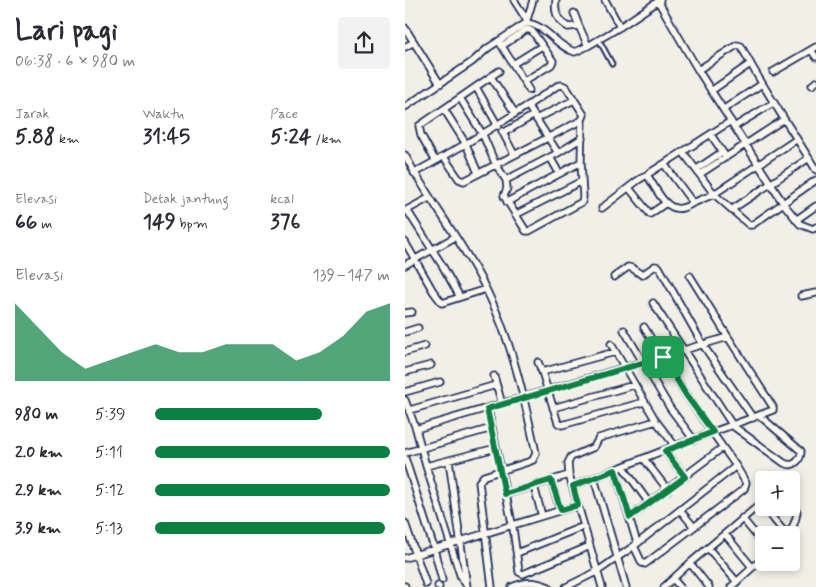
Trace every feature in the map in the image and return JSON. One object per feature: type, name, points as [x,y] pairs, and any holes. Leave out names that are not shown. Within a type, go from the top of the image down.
[{"type":"street","points":[[514,0],[526,21],[545,30],[551,38],[575,52],[620,27],[659,1],[698,70],[770,185],[796,220],[805,227],[816,228]]},
{"type":"street","points":[[501,44],[526,21],[533,0]]},
{"type":"street","points":[[557,0],[555,10],[561,23],[568,26],[579,26]]},
{"type":"street","points":[[608,1],[620,27]]},
{"type":"street","points":[[574,13],[588,46]]},
{"type":"street","points":[[405,28],[440,84]]},
{"type":"street","points":[[405,107],[472,62],[488,48],[501,44],[527,29],[532,31],[551,58],[552,63],[524,81]]},
{"type":"street","points":[[405,47],[414,42]]},
{"type":"street","points":[[501,44],[529,90]]},
{"type":"street","points":[[698,70],[738,45],[741,46],[783,120],[816,170]]},
{"type":"street","points":[[513,64],[542,46]]},
{"type":"street","points":[[773,72],[814,48],[816,57]]},
{"type":"street","points":[[711,91],[750,64]]},
{"type":"street","points":[[435,160],[419,127],[499,71]]},
{"type":"street","points":[[491,77],[515,114]]},
{"type":"street","points":[[724,109],[762,84]]},
{"type":"street","points":[[414,173],[435,160],[444,157],[483,134],[499,125],[557,86],[562,85],[566,87],[584,115],[582,120],[581,162],[582,202],[526,231],[507,202],[504,194],[507,188],[506,180],[495,163],[483,134],[461,98]]},
{"type":"street","points":[[476,87],[514,154]]},
{"type":"street","points":[[503,133],[574,100]]},
{"type":"street","points":[[603,208],[647,175],[683,152],[711,135],[773,103]]},
{"type":"street","points":[[528,106],[558,153]]},
{"type":"street","points":[[444,109],[466,144],[479,173]]},
{"type":"street","points":[[444,157],[461,181],[464,181],[547,136],[582,120]]},
{"type":"street","points":[[698,172],[746,145],[783,120]]},
{"type":"street","points":[[711,135],[726,157]]},
{"type":"street","points":[[506,180],[551,157],[582,138]]},
{"type":"street","points":[[647,175],[666,203],[672,207],[681,208],[715,194],[797,139]]},
{"type":"street","points":[[683,152],[715,194],[747,224],[752,225],[816,180]]},
{"type":"street","points":[[698,172],[722,152]]},
{"type":"street","points":[[405,155],[429,198],[468,256],[503,326],[517,367],[536,453],[528,462],[484,476],[479,482],[492,587]]},
{"type":"street","points":[[551,157],[559,174]]},
{"type":"street","points":[[731,210],[809,158]]},
{"type":"street","points":[[507,202],[581,162]]},
{"type":"street","points":[[664,164],[693,203]]},
{"type":"street","points":[[515,215],[582,181]]},
{"type":"street","points":[[629,188],[650,214],[666,203]]},
{"type":"street","points":[[429,198],[406,211],[433,250],[459,297]]},
{"type":"street","points":[[796,220],[816,206]]},
{"type":"street","points":[[405,265],[455,237]]},
{"type":"street","points":[[405,242],[442,303],[486,289]]},
{"type":"street","points":[[614,277],[629,267],[641,275],[655,266],[659,267],[703,344],[757,417],[801,451],[801,455],[793,465],[790,466],[784,463],[733,426],[653,303]]},
{"type":"street","points":[[573,486],[773,410],[773,407],[691,276]]},
{"type":"street","points":[[801,296],[816,293]]},
{"type":"street","points":[[405,314],[412,312]]},
{"type":"street","points":[[615,470],[642,563],[645,564],[744,490],[746,483],[686,395],[644,326]]},
{"type":"street","points":[[405,332],[418,328]]},
{"type":"street","points":[[624,330],[671,408],[694,440]]},
{"type":"street","points":[[416,428],[487,409],[728,337]]},
{"type":"street","points":[[611,344],[644,402],[675,446]]},
{"type":"street","points":[[405,352],[425,346]]},
{"type":"street","points":[[542,372],[615,352]]},
{"type":"street","points":[[539,362],[558,423],[562,425],[644,402]]},
{"type":"street","points":[[405,372],[431,365]]},
{"type":"street","points":[[494,376],[502,404]]},
{"type":"street","points":[[405,392],[440,382]]},
{"type":"street","points":[[410,410],[496,385]]},
{"type":"street","points":[[553,408],[634,385]]},
{"type":"street","points":[[405,400],[416,428],[461,578],[466,586]]},
{"type":"street","points":[[487,409],[512,525],[519,572],[523,574],[590,546]]},
{"type":"street","points":[[602,587],[569,475],[568,462],[571,457],[594,447],[597,438],[656,421]]},
{"type":"street","points":[[405,453],[492,428]]},
{"type":"street","points":[[426,466],[496,448]]},
{"type":"street","points":[[630,517],[722,448]]},
{"type":"street","points":[[665,451],[685,477]]},
{"type":"street","points":[[405,458],[442,580]]},
{"type":"street","points":[[644,459],[667,490]]},
{"type":"street","points":[[449,461],[466,586]]},
{"type":"street","points":[[566,587],[598,571],[617,558],[736,466]]},
{"type":"street","points":[[623,467],[649,503]]},
{"type":"street","points":[[505,494],[569,475]]},
{"type":"street","points":[[594,478],[626,587]]},
{"type":"street","points":[[551,480],[561,510]]},
{"type":"street","points":[[534,486],[542,516]]},
{"type":"street","points":[[405,558],[578,505]]},
{"type":"street","points":[[664,587],[755,508]]},
{"type":"street","points":[[681,510],[694,527]]},
{"type":"street","points":[[773,516],[780,526]]},
{"type":"street","points":[[742,518],[755,534]]},
{"type":"street","points":[[405,522],[427,584]]},
{"type":"street","points":[[517,552],[584,526]]},
{"type":"street","points":[[725,534],[753,567],[731,587]]},
{"type":"street","points":[[708,548],[737,582]]},
{"type":"street","points":[[690,563],[706,586]]},
{"type":"street","points":[[673,579],[680,587]]},
{"type":"street","points":[[512,587],[527,582],[540,583],[549,587]]},
{"type":"lane","points":[[599,39],[612,64]]},
{"type":"route","points":[[663,357],[686,395],[713,432],[665,451],[685,477],[630,517],[615,470],[573,486],[578,505],[561,510],[551,480],[505,494],[487,409],[663,357]]}]
